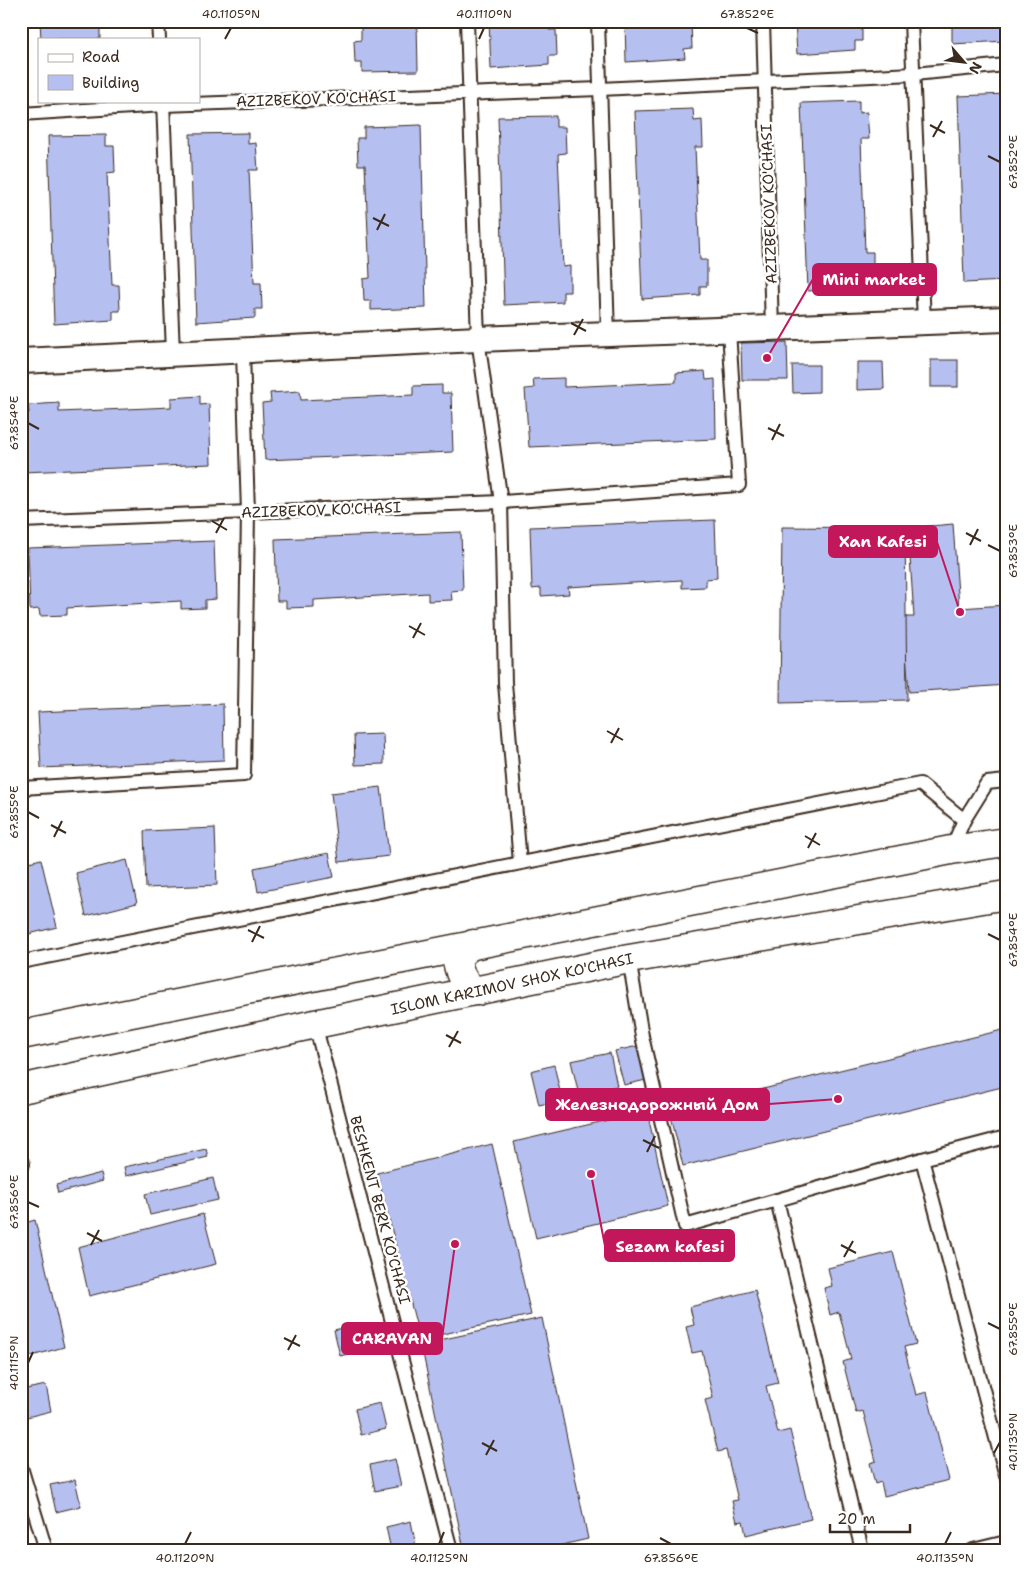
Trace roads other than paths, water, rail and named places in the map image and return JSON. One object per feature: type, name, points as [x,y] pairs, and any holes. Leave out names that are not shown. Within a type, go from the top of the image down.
[{"type":"main road","points":[[21,1035],[951,850],[1006,842]]},
{"type":"main road","name":"ISLOM KARIMOV SHOX KO'CHASI","points":[[21,1089],[315,1024],[629,960],[1006,895]]},
{"type":"main road","points":[[473,944],[462,952],[457,961],[464,983],[476,991]]},
{"type":"street","points":[[21,361],[173,353],[243,352],[478,339],[729,331],[1006,319]]},
{"type":"lane","points":[[158,21],[160,38]]},
{"type":"lane","points":[[467,21],[478,339],[501,502],[505,683],[520,863]]},
{"type":"lane","points":[[598,21],[608,335]]},
{"type":"lane","name":"AZIZBEKOV KO'CHASI","points":[[763,21],[772,329]]},
{"type":"lane","points":[[912,21],[924,322]]},
{"type":"lane","name":"AZIZBEKOV KO'CHASI","points":[[200,102],[600,88],[914,74],[1006,65]]},
{"type":"lane","name":"AZIZBEKOV KO'CHASI","points":[[21,114],[194,102]]},
{"type":"lane","points":[[164,103],[173,353]]},
{"type":"lane","name":"AZIZBEKOV KO'CHASI","points":[[21,521],[501,502],[739,485],[729,331]]},
{"type":"lane","points":[[21,788],[244,775],[248,513],[243,352]]},
{"type":"lane","points":[[951,850],[964,820],[987,784],[1006,781]]},
{"type":"lane","points":[[21,962],[920,784],[964,820]]},
{"type":"lane","points":[[629,960],[642,1036],[685,1226],[1006,1137]]},
{"type":"lane","name":"BESHKENT BERK KO'CHASI","points":[[315,1024],[451,1550]]},
{"type":"lane","points":[[922,1159],[1006,1476]]},
{"type":"lane","points":[[777,1200],[862,1550]]},
{"type":"lane","points":[[21,1466],[46,1550]]},
{"type":"lane","points":[[973,1550],[1006,1542]]},
{"type":"place","name":"Mini market","points":[[767,358]]},
{"type":"place","name":"Xan Kafesi","points":[[960,612]]},
{"type":"place","name":"Железнодорожный Дом","points":[[838,1099]]},
{"type":"place","name":"Sezam kafesi","points":[[591,1174]]},
{"type":"place","name":"CARAVAN","points":[[455,1244]]}]
